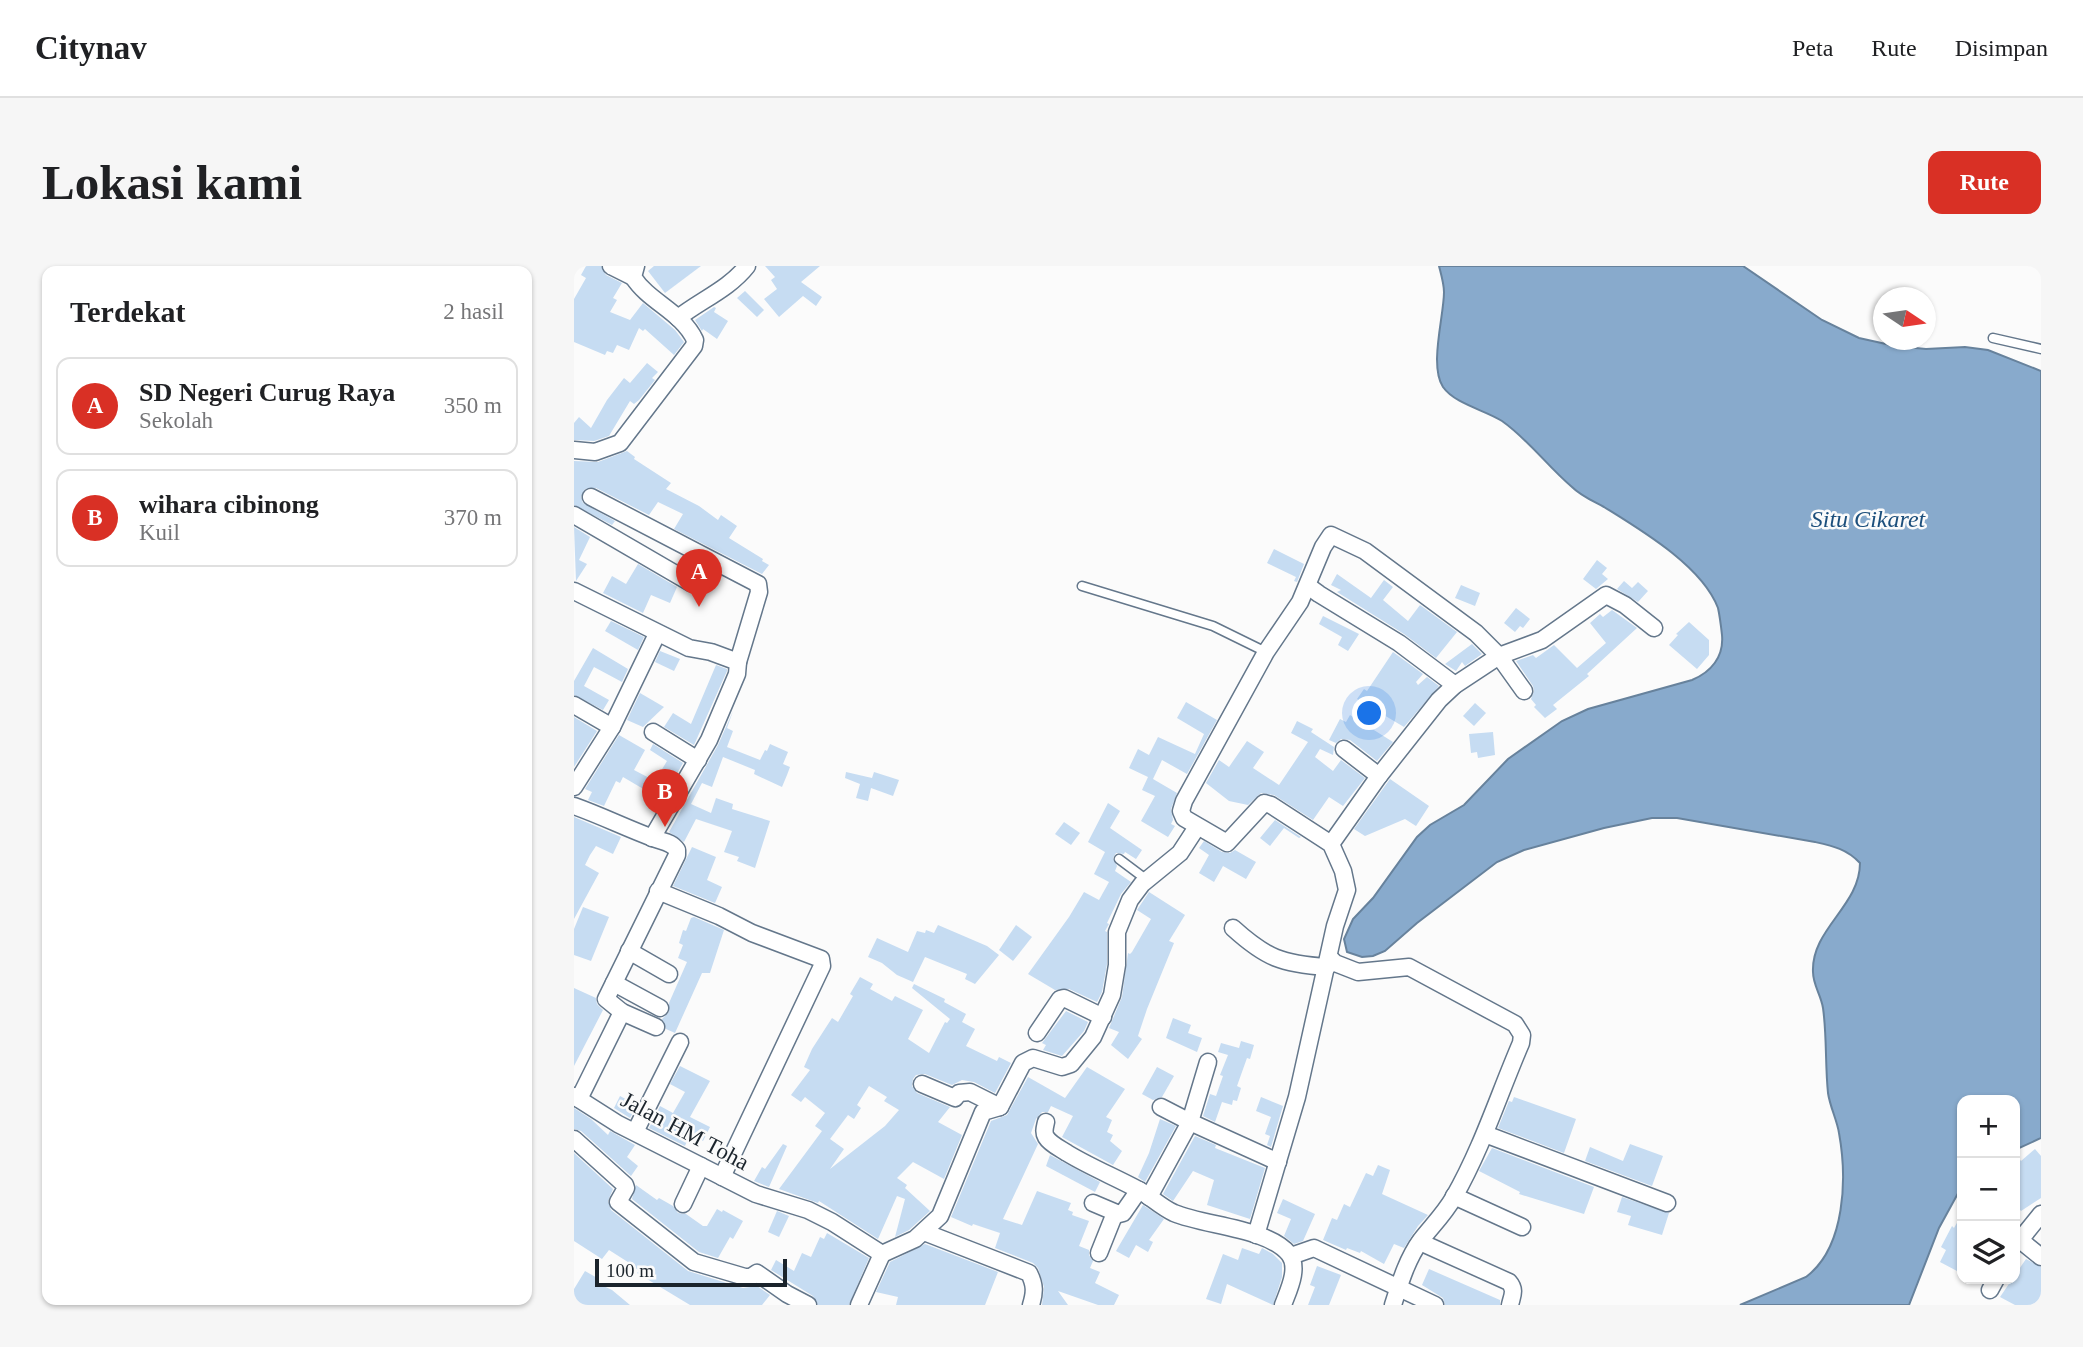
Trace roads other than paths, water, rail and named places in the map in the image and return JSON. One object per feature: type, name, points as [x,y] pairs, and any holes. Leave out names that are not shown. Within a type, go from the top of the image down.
[{"type":"street","points":[[574,450],[595,452],[620,443],[694,346],[693,335],[678,318],[640,288],[635,271],[611,266]]},
{"type":"street","points":[[678,318],[701,300],[730,285],[747,266]]},
{"type":"street","points":[[591,497],[758,584],[759,592],[738,662],[737,674],[709,740],[652,838]]},
{"type":"street","points":[[574,515],[691,583],[698,578],[708,559]]},
{"type":"street","points":[[1256,1235],[1297,1097],[1335,926],[1347,890],[1343,871],[1331,844],[1267,803],[1255,812],[1227,843],[1184,818],[1181,811],[1184,801],[1266,652],[1293,615],[1308,586],[1327,537],[1331,534],[1365,551],[1476,633],[1499,656],[1524,691]]},
{"type":"street","points":[[657,564],[667,537]]},
{"type":"street","points":[[1308,586],[1399,643],[1455,685]]},
{"type":"street","points":[[574,591],[689,648],[711,652],[738,662]]},
{"type":"street","points":[[1331,844],[1379,776],[1439,700],[1455,685],[1499,656],[1542,640],[1606,596],[1625,605],[1654,628]]},
{"type":"street","points":[[574,788],[612,727],[657,634]]},
{"type":"street","points":[[574,705],[612,727]]},
{"type":"street","points":[[653,732],[698,760]]},
{"type":"street","points":[[1344,749],[1379,776]]},
{"type":"street","points":[[574,806],[672,844],[677,850],[677,855],[606,999],[622,1012],[656,1027]]},
{"type":"street","points":[[859,1305],[882,1254],[901,1247],[924,1232],[940,1216],[983,1112],[1000,1107],[1023,1063],[1032,1058],[1062,1067],[1071,1064],[1093,1037],[1112,995],[1117,965],[1117,932],[1130,900],[1147,880],[1180,853],[1197,827]]},
{"type":"street","points":[[658,891],[752,933],[821,959],[822,966],[722,1177]]},
{"type":"street","points":[[1233,928],[1254,947],[1274,958],[1300,965],[1328,962],[1358,972],[1409,967],[1519,1028],[1521,1043],[1485,1134],[1444,1213],[1420,1242],[1396,1297]]},
{"type":"street","points":[[629,951],[669,974]]},
{"type":"street","points":[[614,983],[660,1008]]},
{"type":"street","points":[[1037,1033],[1060,999],[1064,998],[1102,1017]]},
{"type":"street","points":[[576,1098],[622,1012]]},
{"type":"street","points":[[635,1132],[680,1042]]},
{"type":"street","points":[[1093,1203],[1115,1213],[1123,1213],[1144,1193],[1190,1122],[1208,1062]]},
{"type":"street","points":[[922,1084],[955,1098],[959,1093],[970,1092],[1000,1107]]},
{"type":"street","name":"Jalan HM Toha","points":[[576,1098],[722,1177],[777,1202],[808,1210],[882,1254]]},
{"type":"street","points":[[1161,1107],[1278,1162]]},
{"type":"street","points":[[1046,1122],[1044,1130],[1051,1142],[1070,1155],[1144,1193],[1171,1212],[1256,1235],[1281,1247],[1291,1256],[1293,1269],[1283,1305]]},
{"type":"street","points":[[1485,1134],[1667,1203]]},
{"type":"street","points":[[574,1139],[625,1185],[618,1202],[694,1262],[745,1277],[751,1278],[757,1273],[808,1305]]},
{"type":"street","points":[[683,1204],[701,1166]]},
{"type":"street","points":[[1454,1196],[1522,1227]]},
{"type":"street","points":[[1099,1253],[1115,1213]]},
{"type":"street","points":[[2020,1241],[2041,1214]]},
{"type":"street","points":[[924,1232],[1029,1273],[1034,1282],[1035,1293],[1031,1305]]},
{"type":"street","points":[[1420,1242],[1509,1282],[1514,1292],[1510,1305]]},
{"type":"street","points":[[2020,1245],[2041,1257]]},
{"type":"street","points":[[1291,1256],[1314,1248],[1396,1297],[1435,1305]]},
{"type":"lane","points":[[1993,338],[2041,349]]},
{"type":"lane","points":[[1082,586],[1204,623],[1266,652]]},
{"type":"lane","points":[[1119,859],[1147,880]]},
{"type":"water","name":"Situ Cikaret","points":[[1439,266],[1743,266],[1822,320],[1859,338],[1873,341],[1873,350],[1965,347],[1988,350],[2041,371],[2041,1138],[2020,1148],[2020,1095],[1957,1095],[1957,1195],[1939,1228],[1909,1305],[1740,1305],[1806,1277],[1819,1264],[1836,1230],[1843,1190],[1842,1151],[1828,1093],[1823,1008],[1813,972],[1814,957],[1820,943],[1845,905],[1858,878],[1860,863],[1850,854],[1815,842],[1677,818],[1652,818],[1524,850],[1497,862],[1385,951],[1362,957],[1347,952],[1344,939],[1353,919],[1373,898],[1417,837],[1430,825],[1464,805],[1508,759],[1562,721],[1588,709],[1699,677],[1715,663],[1721,650],[1718,608],[1699,578],[1685,564],[1635,527],[1583,496],[1502,421],[1455,398],[1443,387],[1437,367],[1437,354],[1443,282]]},
{"type":"place","name":"SD Negeri Curug Raya","points":[[699,607]]},
{"type":"place","name":"wihara cibinong","points":[[665,827]]}]
